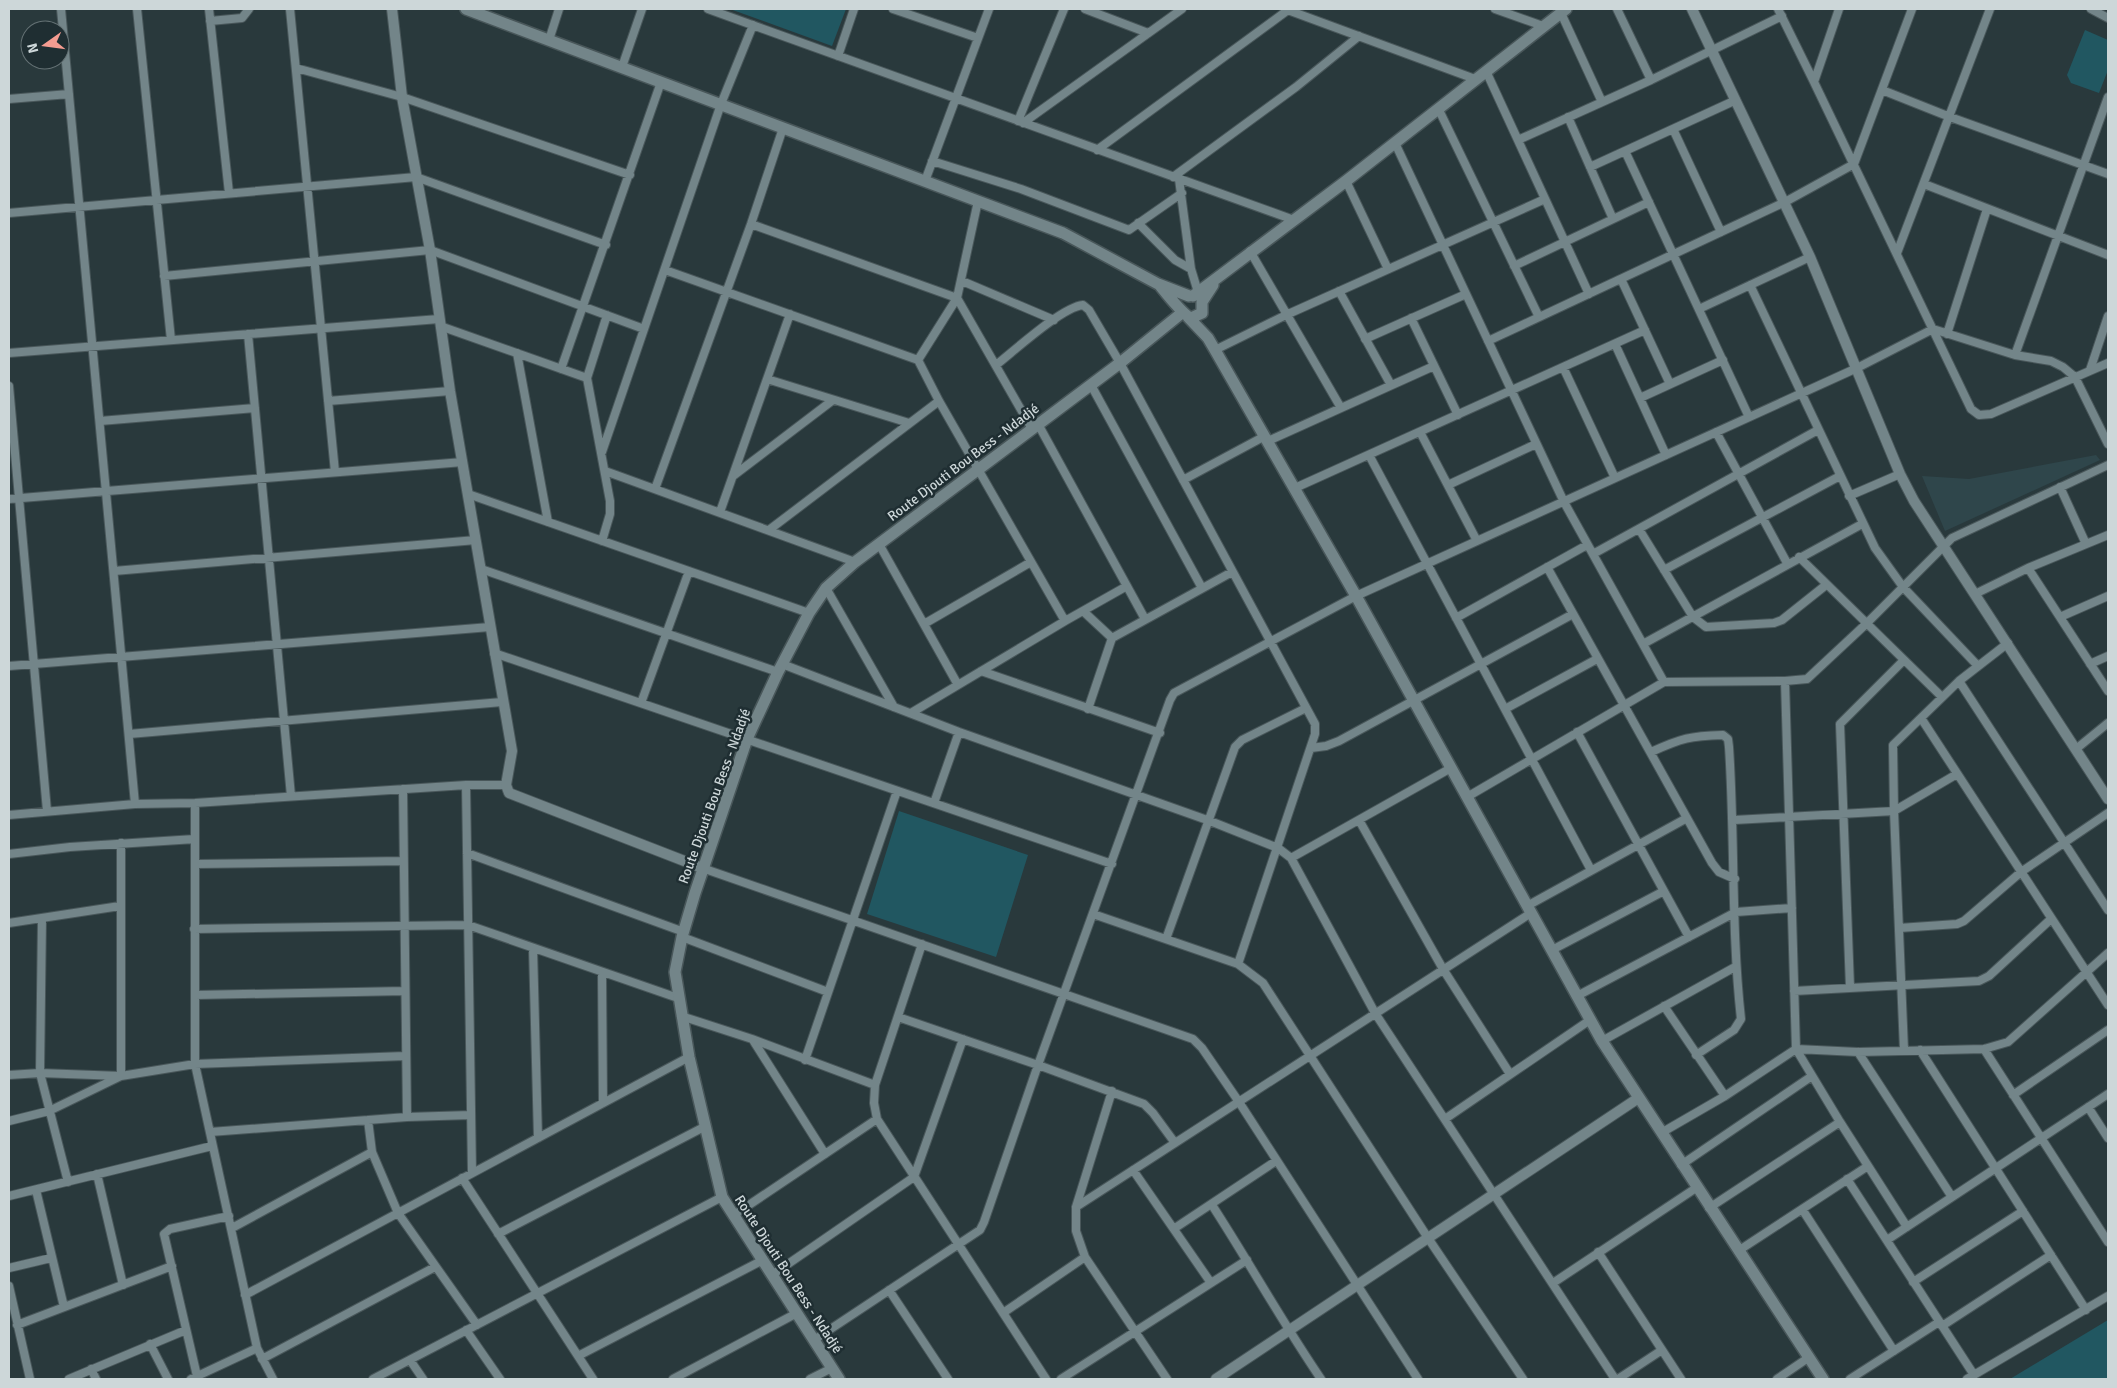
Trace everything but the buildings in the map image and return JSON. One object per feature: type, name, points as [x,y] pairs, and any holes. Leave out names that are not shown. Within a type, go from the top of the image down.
[{"type":"main road","points":[[466,9],[1063,233],[1158,284],[1197,300]]},
{"type":"main road","points":[[1184,313],[1195,318],[1197,300],[1220,275],[1346,181],[1563,11]]},
{"type":"main road","points":[[1158,284],[1208,338],[1296,488],[1602,1041],[1637,1099],[1823,1379]]},
{"type":"main road","points":[[1184,313],[1183,301],[1197,300]]},
{"type":"main road","points":[[1197,300],[1208,338]]},
{"type":"main road","name":"Route Djouti Bou Bess - Ndadjé","points":[[839,1379],[722,1197],[704,1127],[678,998],[676,972],[683,934],[747,740],[780,668],[809,613],[826,588],[855,562],[1184,313]]},
{"type":"street","points":[[61,9],[135,804]]},
{"type":"street","points":[[137,9],[171,340]]},
{"type":"street","points":[[209,9],[229,193]]},
{"type":"street","points":[[210,21],[242,18],[249,9]]},
{"type":"street","points":[[290,9],[335,472]]},
{"type":"street","points":[[392,9],[402,97],[430,250],[450,391],[502,702],[512,751],[506,785],[509,793],[705,869],[1194,1039],[1239,1102],[1418,1379]]},
{"type":"street","points":[[549,40],[559,9]]},
{"type":"street","points":[[622,67],[642,9]]},
{"type":"street","points":[[708,9],[1294,220]]},
{"type":"street","points":[[838,56],[854,9]]},
{"type":"street","points":[[893,9],[978,38]]},
{"type":"street","points":[[918,18],[922,9]]},
{"type":"street","points":[[925,181],[990,9]]},
{"type":"street","points":[[1020,122],[1064,9]]},
{"type":"street","points":[[1085,9],[1148,33]]},
{"type":"street","points":[[1020,122],[1182,9]]},
{"type":"street","points":[[1097,150],[1286,9],[1475,79]]},
{"type":"street","points":[[1495,9],[1543,26]]},
{"type":"street","points":[[1618,9],[1651,80]]},
{"type":"street","points":[[1692,9],[1785,202],[1857,368],[1900,474],[1923,518],[2008,643],[2108,799]]},
{"type":"street","points":[[1814,82],[1839,9]]},
{"type":"street","points":[[1488,341],[1785,202],[1854,164],[1912,9]]},
{"type":"street","points":[[1897,253],[1990,9]]},
{"type":"street","points":[[2091,9],[2108,18]]},
{"type":"street","points":[[1563,11],[1602,102]]},
{"type":"street","points":[[1518,140],[1712,51],[1780,12],[1971,409],[1979,415],[1991,414],[2108,363]]},
{"type":"street","points":[[602,452],[721,104],[752,25]]},
{"type":"street","points":[[1176,178],[1296,87],[1359,36]]},
{"type":"street","points":[[296,68],[402,97],[630,176]]},
{"type":"street","points":[[1486,71],[1590,294]]},
{"type":"street","points":[[562,369],[661,82]]},
{"type":"street","points":[[1882,90],[1950,117],[2108,174]]},
{"type":"street","points":[[9,99],[69,94]]},
{"type":"street","points":[[2015,355],[2108,97]]},
{"type":"street","points":[[1590,167],[1736,100]]},
{"type":"street","points":[[1438,108],[1539,317]]},
{"type":"street","points":[[1568,117],[1613,219]]},
{"type":"street","points":[[655,489],[727,292],[783,128]]},
{"type":"street","points":[[1673,129],[1721,232]]},
{"type":"street","points":[[1395,143],[1564,502],[1664,682]]},
{"type":"street","points":[[1625,151],[1749,417]]},
{"type":"street","points":[[932,161],[1021,189],[1126,229],[1138,224],[1182,193]]},
{"type":"street","points":[[9,213],[416,177],[606,245]]},
{"type":"street","points":[[1176,178],[1182,193],[1191,269],[1197,300]]},
{"type":"street","points":[[1346,181],[1388,269]]},
{"type":"street","points":[[1924,184],[2108,255]]},
{"type":"street","points":[[1215,350],[1286,315],[1546,199]]},
{"type":"street","points":[[918,360],[957,298],[978,201]]},
{"type":"street","points":[[1514,266],[1649,202]]},
{"type":"street","points":[[1946,334],[1987,209]]},
{"type":"street","points":[[751,224],[957,298],[1035,427],[1145,619]]},
{"type":"street","points":[[1138,224],[1175,260],[1191,269]]},
{"type":"street","points":[[164,276],[315,263],[430,250],[644,329]]},
{"type":"street","points":[[1250,251],[1341,408]]},
{"type":"street","points":[[1699,310],[1810,258]]},
{"type":"street","points":[[665,270],[918,360],[939,401],[1065,620]]},
{"type":"street","points":[[1621,279],[1670,384]]},
{"type":"street","points":[[962,281],[1054,320]]},
{"type":"street","points":[[1750,285],[1862,524],[1883,560],[1903,587],[1978,666]]},
{"type":"street","points":[[1339,291],[1392,385]]},
{"type":"street","points":[[1365,339],[1466,294]]},
{"type":"street","points":[[996,365],[1054,320],[1078,305],[1083,305],[1120,363],[1306,708],[1316,730],[1238,964]]},
{"type":"street","points":[[720,512],[790,314]]},
{"type":"street","points":[[602,541],[610,514],[602,452],[587,378],[606,315]]},
{"type":"street","points":[[2090,370],[2108,316]]},
{"type":"street","points":[[1411,318],[1458,415]]},
{"type":"street","points":[[9,353],[321,328],[439,323],[587,378]]},
{"type":"street","points":[[814,1340],[980,1230],[1038,1065],[1174,693],[1356,596],[1801,394],[1857,368],[1932,329],[2015,355],[2051,361],[2063,366],[2075,377],[2108,444]]},
{"type":"street","points":[[1296,488],[1645,330]]},
{"type":"street","points":[[248,334],[291,796]]},
{"type":"street","points":[[1615,344],[1666,455]]},
{"type":"street","points":[[517,353],[548,522]]},
{"type":"street","points":[[1640,398],[1723,360]]},
{"type":"street","points":[[1183,480],[1267,438],[1341,408],[1434,366]]},
{"type":"street","points":[[1563,367],[1615,478]]},
{"type":"street","points":[[767,379],[910,423]]},
{"type":"street","points":[[1091,385],[1202,588]]},
{"type":"street","points":[[9,386],[46,811]]},
{"type":"street","points":[[328,401],[450,391]]},
{"type":"street","points":[[733,476],[833,400]]},
{"type":"street","points":[[769,530],[939,401]]},
{"type":"street","points":[[100,421],[255,408]]},
{"type":"street","points":[[1593,554],[1818,430]]},
{"type":"street","points":[[1420,432],[1477,541]]},
{"type":"street","points":[[1716,432],[1787,563]]},
{"type":"street","points":[[1448,485],[1536,444]]},
{"type":"street","points":[[1369,455],[1591,870]]},
{"type":"street","points":[[9,499],[463,462]]},
{"type":"street","points":[[1467,797],[1664,682],[1785,681],[1807,679],[1866,624],[1943,546],[1962,532],[2108,465]]},
{"type":"street","points":[[605,470],[855,562]]},
{"type":"street","points":[[1849,496],[1900,474]]},
{"type":"street","points":[[1664,570],[1840,476]]},
{"type":"street","points":[[2060,487],[2086,544]]},
{"type":"street","points":[[468,494],[809,613]]},
{"type":"street","points":[[1643,644],[1787,563],[1862,524]]},
{"type":"street","points":[[1639,529],[1692,617],[1706,627],[1782,620],[1826,585]]},
{"type":"street","points":[[1975,594],[2028,568],[2108,535]]},
{"type":"street","points":[[114,570],[476,540]]},
{"type":"street","points":[[879,544],[958,685]]},
{"type":"street","points":[[1456,618],[1587,545]]},
{"type":"street","points":[[1799,557],[1942,696]]},
{"type":"street","points":[[924,624],[1031,562]]},
{"type":"street","points":[[1547,568],[1719,872],[1735,879]]},
{"type":"street","points":[[2028,568],[2108,691]]},
{"type":"street","points":[[481,569],[666,633],[780,668],[894,707],[1210,821],[1278,848],[1291,858],[1374,1013],[1617,1379],[1662,1350]]},
{"type":"street","points":[[641,703],[688,571]]},
{"type":"street","points":[[1088,709],[1112,638],[1232,572]]},
{"type":"street","points":[[911,713],[1065,620],[1127,586]]},
{"type":"street","points":[[826,588],[894,707]]},
{"type":"street","points":[[2060,617],[2108,596]]},
{"type":"street","points":[[1083,611],[1112,638]]},
{"type":"street","points":[[1311,748],[1332,744],[1573,614]]},
{"type":"street","points":[[9,666],[490,627]]},
{"type":"street","points":[[1904,1050],[1893,744],[1959,681],[2008,643]]},
{"type":"street","points":[[494,653],[1112,864]]},
{"type":"street","points":[[2090,664],[2108,656]]},
{"type":"street","points":[[1505,709],[1597,659]]},
{"type":"street","points":[[1850,987],[1840,724],[1904,660]]},
{"type":"street","points":[[981,671],[1160,733]]},
{"type":"street","points":[[1785,681],[1796,1048],[1840,1122],[1907,1227]]},
{"type":"street","points":[[1959,681],[2108,910]]},
{"type":"street","points":[[129,734],[502,702]]},
{"type":"street","points":[[1166,940],[1236,747],[1242,740],[1306,708]]},
{"type":"street","points":[[1921,718],[2108,1005]]},
{"type":"street","points":[[2076,749],[2108,723]]},
{"type":"street","points":[[934,803],[959,732]]},
{"type":"street","points":[[1577,732],[1689,937]]},
{"type":"street","points":[[1652,752],[1680,738],[1723,735],[1728,739],[1734,820],[1736,967],[1741,1019],[1739,1026],[1696,1055]]},
{"type":"street","points":[[1291,858],[1451,768]]},
{"type":"street","points":[[1734,820],[1790,815],[1894,811],[1957,774]]},
{"type":"street","points":[[9,815],[135,804],[195,803],[466,785],[506,785]]},
{"type":"street","points":[[466,785],[472,1173]]},
{"type":"street","points":[[403,789],[403,925],[407,1117]]},
{"type":"street","points":[[805,1060],[897,791]]},
{"type":"street","points":[[195,803],[194,1064],[232,1228],[257,1348],[273,1379]]},
{"type":"street","points":[[1899,928],[1956,924],[1964,921],[2021,872],[2108,813]]},
{"type":"street","points":[[1076,1207],[1239,1102],[1309,1054],[1443,969],[1529,909],[1591,870],[1687,818]]},
{"type":"street","points":[[1359,820],[1443,969],[1510,1074]]},
{"type":"street","points":[[9,854],[195,838]]},
{"type":"street","points":[[121,843],[121,1076]]},
{"type":"street","points":[[467,853],[683,934],[828,992]]},
{"type":"street","points":[[196,864],[403,861]]},
{"type":"street","points":[[1552,950],[1664,891]]},
{"type":"street","points":[[9,923],[120,906]]},
{"type":"street","points":[[1577,996],[1736,912],[1792,908]]},
{"type":"street","points":[[1093,914],[1238,964],[1263,983],[1428,1238],[1523,1379]]},
{"type":"street","points":[[42,918],[40,1073],[68,1182]]},
{"type":"street","points":[[1794,991],[1979,981],[1989,976],[2051,919]]},
{"type":"street","points":[[194,929],[468,925],[678,998]]},
{"type":"street","points":[[922,944],[876,1086],[874,1103],[877,1119],[1046,1379]]},
{"type":"street","points":[[533,948],[538,1138]]},
{"type":"street","points":[[1661,1133],[1725,1096],[1796,1048],[1858,1052],[1984,1049],[2008,1042],[2108,953]]},
{"type":"street","points":[[1602,1041],[1736,967]]},
{"type":"street","points":[[602,972],[602,1103]]},
{"type":"street","points":[[195,995],[405,991]]},
{"type":"street","points":[[1664,1006],[1725,1096]]},
{"type":"street","points":[[681,1016],[752,1039],[876,1086]]},
{"type":"street","points":[[898,1017],[1112,1091],[1149,1108],[1175,1143]]},
{"type":"street","points":[[1445,1119],[1590,1020]]},
{"type":"street","points":[[2013,1095],[2108,1030]]},
{"type":"street","points":[[752,1039],[825,1154]]},
{"type":"street","points":[[772,1275],[914,1177],[963,1039]]},
{"type":"street","points":[[1984,1049],[2108,1242]]},
{"type":"street","points":[[1920,1050],[2086,1310]]},
{"type":"street","points":[[1858,1052],[1952,1197]]},
{"type":"street","points":[[9,1075],[40,1073],[121,1076],[194,1064],[405,1056]]},
{"type":"street","points":[[245,1295],[689,1056]]},
{"type":"street","points":[[9,1121],[49,1111],[121,1076]]},
{"type":"street","points":[[1681,1165],[1812,1076]]},
{"type":"street","points":[[1112,1091],[1076,1207],[1076,1231],[1085,1256],[1167,1379]]},
{"type":"street","points":[[1887,1240],[2108,1094]]},
{"type":"street","points":[[1216,1379],[1637,1099]]},
{"type":"street","points":[[2088,1107],[2108,1138]]},
{"type":"street","points":[[210,1132],[407,1117],[471,1115]]},
{"type":"street","points":[[734,1216],[877,1119]]},
{"type":"street","points":[[368,1120],[372,1152],[398,1212],[477,1325]]},
{"type":"street","points":[[1709,1208],[1840,1122]]},
{"type":"street","points":[[498,1234],[704,1127]]},
{"type":"street","points":[[9,1196],[212,1146]]},
{"type":"street","points":[[232,1228],[372,1152]]},
{"type":"street","points":[[1175,1228],[1276,1161]]},
{"type":"street","points":[[1738,1252],[1868,1166]]},
{"type":"street","points":[[1133,1170],[1175,1228],[1211,1283]]},
{"type":"street","points":[[97,1174],[123,1285]]},
{"type":"street","points":[[462,1178],[593,1379]]},
{"type":"street","points":[[1847,1180],[1914,1282],[1970,1377],[2108,1296]]},
{"type":"street","points":[[1552,1282],[1696,1188]]},
{"type":"street","points":[[36,1190],[64,1307]]},
{"type":"street","points":[[373,1379],[722,1197]]},
{"type":"street","points":[[1212,1204],[1247,1260],[1288,1332],[1321,1379]]},
{"type":"street","points":[[1802,1209],[1894,1351]]},
{"type":"street","points":[[1914,1282],[2023,1211]]},
{"type":"street","points":[[229,1216],[166,1230],[164,1234],[186,1330],[194,1378],[257,1348]]},
{"type":"street","points":[[1598,1252],[1681,1379]]},
{"type":"street","points":[[1003,1313],[1085,1256]]},
{"type":"street","points":[[1850,1379],[2051,1256]]},
{"type":"street","points":[[9,1268],[51,1258]]},
{"type":"street","points":[[578,1356],[763,1260]]},
{"type":"street","points":[[1061,1379],[1247,1260]]},
{"type":"street","points":[[17,1325],[172,1266]]},
{"type":"street","points":[[262,1359],[435,1267]]},
{"type":"street","points":[[9,1286],[30,1379]]},
{"type":"street","points":[[890,1290],[948,1379]]},
{"type":"street","points":[[673,1379],[797,1313]]},
{"type":"street","points":[[69,1379],[186,1330]]},
{"type":"street","points":[[466,1330],[500,1379]]},
{"type":"street","points":[[150,1344],[168,1379]]},
{"type":"street","points":[[1777,1379],[1808,1358]]},
{"type":"street","points":[[410,1360],[423,1379]]},
{"type":"street","points":[[810,1379],[832,1368]]},
{"type":"street","points":[[91,1369],[96,1379]]},
{"type":"shaded area","points":[[730,9],[846,9],[832,46]]},
{"type":"shaded area","points":[[2085,30],[2108,40],[2108,70],[2099,93],[2071,83],[2067,75]]},
{"type":"shaded area","points":[[2096,455],[2100,460],[1945,531],[1922,476],[1969,479]]},
{"type":"shaded area","points":[[899,811],[1028,855],[996,957],[867,914]]},
{"type":"shaded area","points":[[2108,1320],[2108,1379],[2010,1379]]}]
